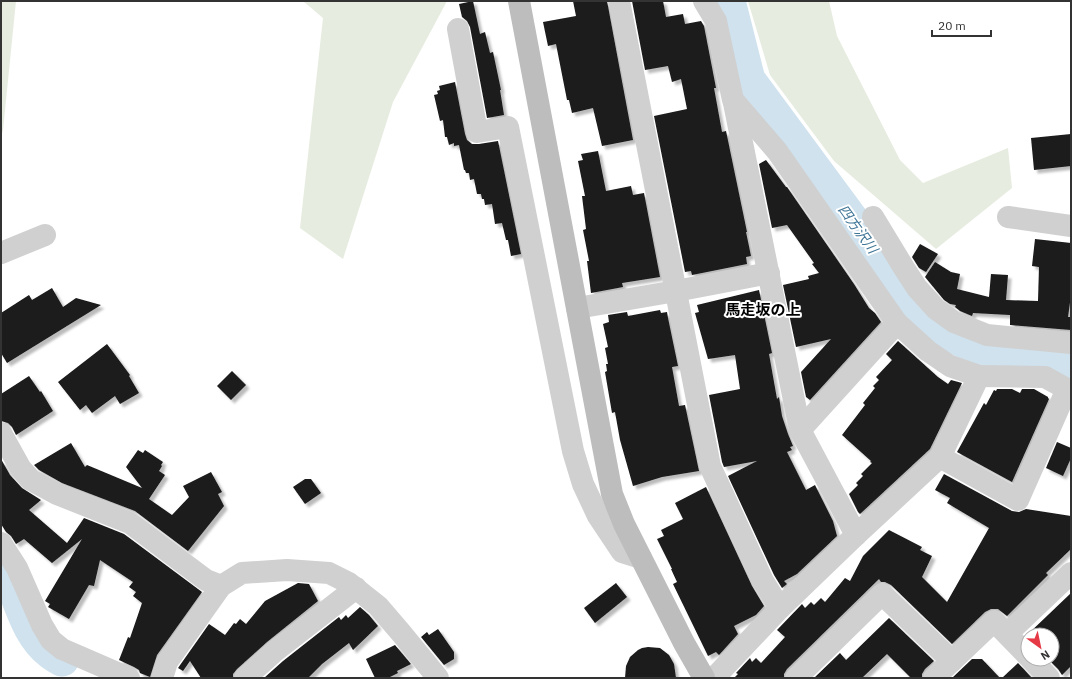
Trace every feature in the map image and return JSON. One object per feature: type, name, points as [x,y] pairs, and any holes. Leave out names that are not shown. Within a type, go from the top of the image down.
[{"type":"street","points":[[519,1],[612,494],[624,524],[684,643],[704,678]]},
{"type":"street","points":[[619,1],[710,466],[763,581],[780,608]]},
{"type":"street","points":[[704,1],[716,21],[769,273],[800,430],[856,535]]},
{"type":"street","points":[[458,29],[477,132],[508,127],[573,451],[584,484],[598,516],[622,552],[641,558]]},
{"type":"street","points":[[733,100],[777,151],[897,323],[928,351],[950,366],[979,376],[1045,377],[1067,389],[1018,500],[940,457]]},
{"type":"street","points":[[873,217],[917,288],[936,309],[954,322],[987,334],[1071,343]]},
{"type":"street","points":[[1008,217],[1071,226]]},
{"type":"street","points":[[1,253],[45,235]]},
{"type":"street","points":[[577,308],[769,273]]},
{"type":"street","points":[[800,430],[897,323]]},
{"type":"street","points":[[714,678],[780,608],[940,457],[979,376]]},
{"type":"street","points":[[1,433],[21,469],[31,480],[57,494],[130,523],[206,580],[221,586]]},
{"type":"street","points":[[1,543],[17,568],[42,625],[51,640],[62,649],[129,678]]},
{"type":"street","points":[[162,678],[167,662],[221,586],[242,573],[287,570],[329,573],[356,588],[378,606],[438,678]]},
{"type":"street","points":[[1007,634],[1071,573]]},
{"type":"street","points":[[245,678],[275,651],[356,588]]},
{"type":"street","points":[[796,678],[882,594],[952,661]]},
{"type":"street","points":[[934,678],[994,621],[1020,648]]},
{"type":"street","points":[[1039,667],[1049,678]]},
{"type":"shaded area","points":[[1,1],[16,1],[3,130],[1,137]]},
{"type":"shaded area","points":[[303,1],[447,1],[393,102],[343,259],[300,228],[323,18]]},
{"type":"shaded area","points":[[748,1],[829,1],[837,36],[900,160],[923,183],[1008,148],[1012,188],[936,249],[834,161],[770,75]]},
{"type":"building","points":[[473,1],[480,34],[485,32],[490,53],[493,52],[501,90],[504,115],[487,118],[470,27],[467,21],[462,17],[459,4]]},
{"type":"building","points":[[573,1],[607,1],[633,140],[602,146],[593,108],[572,113],[569,100],[567,100],[556,44],[548,46],[543,22],[576,16]]},
{"type":"building","points":[[632,1],[663,1],[666,17],[683,14],[685,24],[701,21],[704,26],[716,88],[714,88],[722,132],[726,131],[747,232],[751,256],[746,257],[747,264],[692,275],[691,271],[685,272],[654,116],[687,109],[681,79],[672,82],[668,66],[645,70]]},
{"type":"building","points":[[455,82],[467,140],[472,144],[498,141],[521,254],[511,256],[508,240],[506,240],[502,223],[495,224],[492,204],[485,205],[481,194],[477,194],[474,179],[470,180],[469,173],[466,173],[464,170],[459,145],[454,146],[454,143],[449,145],[447,137],[445,137],[443,120],[440,121],[434,95],[438,94],[437,91],[440,90],[439,86]]},
{"type":"building","points":[[1071,134],[1071,166],[1034,170],[1031,138]]},
{"type":"building","points":[[598,151],[606,191],[631,186],[633,195],[644,193],[660,277],[622,283],[623,287],[591,293],[587,261],[589,261],[583,230],[586,229],[582,196],[585,196],[578,161],[583,160],[581,154]]},
{"type":"building","points":[[766,160],[787,187],[869,308],[875,313],[881,322],[810,400],[806,397],[801,372],[831,339],[796,347],[783,285],[809,279],[808,276],[819,273],[812,264],[814,263],[787,225],[772,228],[759,164]]},
{"type":"building","points":[[1035,239],[1071,243],[1071,295],[1068,317],[1071,317],[1071,330],[1010,325],[1010,315],[973,313],[972,316],[960,311],[955,307],[956,305],[950,304],[944,300],[925,277],[935,262],[951,272],[960,274],[957,289],[989,297],[991,274],[1008,275],[1006,300],[1038,301],[1039,267],[1032,266]]},
{"type":"building","points":[[920,244],[938,254],[926,272],[919,268],[912,257]]},
{"type":"building","points":[[52,288],[63,307],[76,298],[101,305],[7,363],[1,353],[1,313],[29,295],[32,300]]},
{"type":"building","points":[[759,290],[772,353],[769,354],[777,399],[779,397],[782,416],[793,446],[790,447],[792,450],[787,452],[806,490],[815,485],[833,521],[837,536],[797,574],[784,581],[787,584],[782,588],[774,575],[728,476],[757,461],[724,467],[722,462],[709,395],[740,389],[735,355],[708,359],[695,313],[699,312],[697,305]]},
{"type":"building","points":[[660,310],[661,313],[667,312],[678,366],[672,367],[679,406],[685,405],[699,471],[662,477],[633,486],[620,440],[615,412],[612,413],[605,372],[607,371],[606,364],[608,364],[605,348],[608,347],[603,324],[609,322],[608,315],[627,312],[628,316]]},
{"type":"building","points":[[898,341],[938,377],[948,384],[951,380],[962,383],[930,449],[860,514],[849,494],[858,485],[856,483],[863,476],[861,474],[872,463],[842,435],[865,405],[863,403],[875,388],[873,386],[879,380],[876,377],[892,360],[886,354]]},
{"type":"building","points":[[107,344],[130,375],[129,376],[139,393],[120,404],[115,396],[92,413],[86,405],[80,410],[58,382]]},
{"type":"building","points":[[232,371],[246,385],[231,400],[217,386]]},
{"type":"building","points":[[29,376],[40,392],[41,391],[53,411],[16,435],[8,423],[1,421],[1,394]]},
{"type":"building","points":[[997,389],[1012,389],[1020,393],[1022,389],[1034,389],[1049,399],[1012,482],[957,452],[984,403],[986,405],[994,390],[996,391]]},
{"type":"building","points":[[1057,442],[1071,448],[1071,458],[1063,476],[1046,468]]},
{"type":"building","points":[[71,443],[85,467],[87,465],[142,488],[126,467],[138,450],[143,453],[145,450],[163,462],[159,471],[165,475],[149,499],[172,515],[189,497],[183,486],[211,472],[222,492],[218,494],[224,506],[188,551],[135,511],[62,483],[39,470],[34,465]]},
{"type":"building","points":[[1,459],[10,475],[22,488],[41,500],[29,510],[67,543],[84,518],[124,534],[202,592],[157,655],[150,677],[140,673],[139,670],[119,660],[128,637],[130,638],[142,603],[133,596],[136,592],[129,587],[133,582],[100,560],[94,586],[89,585],[69,619],[48,607],[50,604],[45,601],[82,539],[52,563],[24,539],[16,544],[1,524]]},
{"type":"building","points":[[944,474],[1012,511],[1019,512],[1026,509],[1071,516],[1071,549],[1046,573],[1048,575],[1007,616],[998,609],[991,609],[985,612],[952,644],[891,585],[881,582],[879,579],[787,669],[784,674],[784,678],[734,678],[738,674],[736,673],[750,658],[752,662],[756,658],[761,663],[785,637],[777,630],[802,604],[805,608],[811,602],[814,605],[821,598],[825,602],[845,578],[850,581],[863,556],[889,530],[922,547],[920,550],[932,556],[922,577],[947,602],[989,528],[947,503],[950,498],[935,490]]},
{"type":"building","points":[[305,479],[311,479],[321,493],[305,504],[293,487]]},
{"type":"building","points":[[706,487],[752,586],[764,606],[756,615],[734,626],[738,634],[719,655],[716,652],[708,656],[673,584],[677,582],[657,539],[664,536],[661,530],[683,519],[675,503]]},
{"type":"building","points":[[298,583],[309,584],[318,601],[267,642],[237,669],[233,674],[233,678],[201,678],[190,661],[183,671],[178,668],[209,624],[225,635],[234,623],[236,624],[240,619],[246,624],[265,601]]},
{"type":"building","points":[[616,583],[627,597],[595,623],[584,608]]},
{"type":"building","points":[[1071,593],[1071,666],[1062,675],[1056,667],[1060,667],[1060,627],[1035,627]]},
{"type":"building","points":[[360,607],[378,626],[353,650],[349,643],[322,664],[308,678],[264,678],[339,617],[341,620],[346,615],[348,618]]},
{"type":"building","points":[[889,618],[934,661],[925,669],[922,674],[922,678],[911,678],[887,654],[862,678],[814,678],[840,653],[846,660]]},
{"type":"building","points":[[438,629],[454,652],[454,659],[444,665],[421,637],[427,632],[429,635]]},
{"type":"building","points":[[395,645],[411,664],[397,671],[398,673],[388,678],[375,678],[366,659]]},
{"type":"building","points":[[648,647],[660,648],[669,655],[674,664],[676,678],[625,678],[626,666],[630,657],[638,650]]},
{"type":"building","points":[[972,659],[982,659],[1000,678],[952,678]]},
{"type":"building","points":[[1018,663],[1020,667],[1032,678],[1002,678]]},
{"type":"waterway","name":"四方沢川","points":[[728,1],[748,80],[918,310],[939,327],[978,349],[1042,354],[1071,363]]},
{"type":"waterway","points":[[8,573],[25,616],[36,636],[52,653],[62,659]]},
{"type":"district","name":"馬走坂の上","points":[[763,309]]}]
